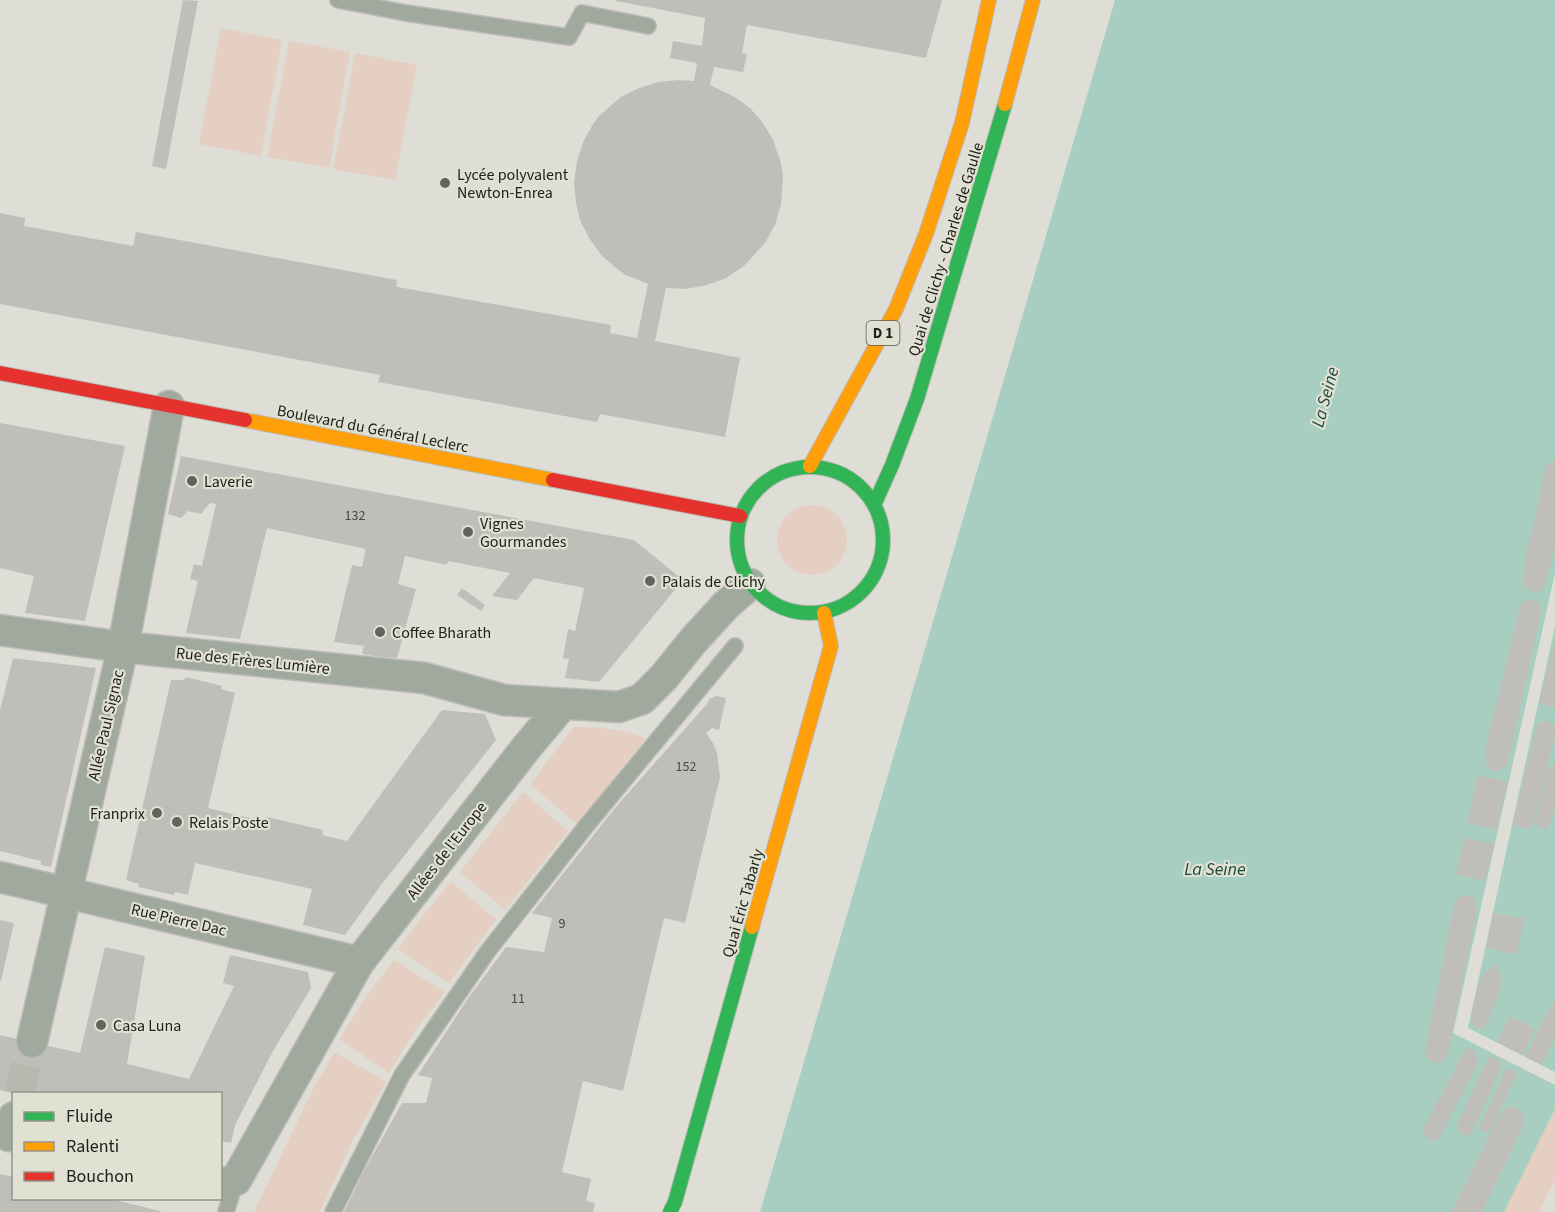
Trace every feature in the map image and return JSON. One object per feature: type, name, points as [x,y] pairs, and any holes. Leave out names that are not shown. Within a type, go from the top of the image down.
[{"type":"main road","name":"Quai de Clichy - Charles de Gaulle","points":[[810,466],[896,309],[926,234],[962,123],[989,0]]},
{"type":"main road","name":"Quai de Clichy - Charles de Gaulle","points":[[875,503],[917,399],[996,137],[1033,0]]},
{"type":"main road","name":"Boulevard du Général Leclerc","points":[[0,373],[740,516]]},
{"type":"main road","points":[[810,466],[836,470],[859,483],[875,503],[885,537],[878,571],[856,598],[824,613],[806,614],[788,611],[770,603],[750,584],[740,563],[736,539],[740,516],[756,490],[780,472],[810,466]]},
{"type":"main road","name":"Quai Éric Tabarly","points":[[674,1209],[831,646],[824,613]]},
{"type":"street","name":"Allée Paul Signac","points":[[32,1042],[123,647],[169,406]]},
{"type":"street","points":[[563,704],[619,707],[642,699],[726,605],[750,584]]},
{"type":"street","name":"Rue des Frères Lumière","points":[[0,630],[123,647],[424,678],[504,700],[563,704]]},
{"type":"street","points":[[504,700],[518,721],[526,748]]},
{"type":"street","name":"Allées de l'Europe","points":[[228,1182],[359,962],[563,704]]},
{"type":"street","name":"Rue Pierre Dac","points":[[0,877],[359,962]]},
{"type":"lane","points":[[338,0],[406,13],[569,37],[582,13],[648,26]]},
{"type":"lane","points":[[333,1212],[402,1075],[488,951],[587,825],[735,645]]},
{"type":"lane","name":"Allées de l'Europe","points":[[226,1212],[228,1182]]},
{"type":"shaded area","points":[[221,28],[282,40],[261,156],[199,144]]},
{"type":"shaded area","points":[[289,41],[350,52],[329,168],[267,157]]},
{"type":"shaded area","points":[[355,53],[417,65],[395,180],[333,169]]},
{"type":"shaded area","points":[[812,505],[825,508],[837,515],[844,527],[847,540],[844,553],[837,565],[825,572],[812,575],[799,572],[787,565],[780,553],[777,540],[780,527],[787,515],[799,508]]},
{"type":"shaded area","points":[[574,727],[610,729],[646,738],[577,824],[530,784]]},
{"type":"shaded area","points":[[523,792],[568,831],[505,910],[460,872]]},
{"type":"shaded area","points":[[451,882],[496,919],[449,983],[398,949]]},
{"type":"shaded area","points":[[394,960],[445,992],[414,1032],[389,1073],[339,1039],[368,994]]},
{"type":"shaded area","points":[[335,1052],[386,1082],[351,1144],[320,1212],[254,1212],[314,1087]]},
{"type":"shaded area","points":[[1555,1109],[1555,1180],[1539,1212],[1504,1212]]},
{"type":"water","name":"La Seine","points":[[1115,0],[1555,0],[1555,1109],[1504,1212],[760,1212]]},
{"type":"pier","points":[[1555,573],[1555,626],[1468,1028],[1555,1072],[1555,1085],[1453,1033]]},
{"type":"building","points":[[183,0],[198,1],[166,169],[152,166]]},
{"type":"building","points":[[616,0],[942,0],[926,58],[747,25],[742,53],[747,54],[743,72],[714,67],[710,85],[735,97],[750,108],[763,123],[773,140],[783,177],[781,204],[775,225],[765,243],[744,266],[726,278],[707,285],[686,289],[666,288],[655,341],[740,358],[725,437],[600,414],[597,422],[378,382],[380,375],[0,304],[0,213],[25,218],[24,226],[133,246],[136,232],[397,280],[396,286],[398,287],[611,325],[610,333],[637,338],[648,284],[616,268],[602,256],[589,238],[580,220],[576,203],[574,183],[577,161],[583,142],[593,124],[621,97],[659,82],[694,81],[697,63],[670,58],[673,41],[702,46],[705,18]]},
{"type":"building","points":[[0,423],[125,446],[85,621],[25,613],[34,576],[0,568]]},
{"type":"building","points":[[181,456],[634,540],[683,580],[599,682],[565,678],[569,659],[563,658],[568,629],[575,631],[584,588],[534,578],[517,600],[492,596],[510,573],[448,561],[447,565],[405,556],[398,584],[416,589],[397,658],[374,656],[362,654],[364,646],[334,642],[352,565],[362,567],[366,549],[267,528],[240,639],[186,633],[198,581],[190,579],[194,564],[202,566],[216,504],[210,503],[201,514],[188,511],[181,518],[168,514]]},
{"type":"building","points":[[1555,460],[1555,547],[1542,591],[1533,592],[1523,587],[1525,561],[1546,466]]},
{"type":"building","points":[[462,588],[485,605],[481,611],[457,595]]},
{"type":"building","points":[[1533,599],[1539,604],[1541,611],[1510,755],[1506,766],[1494,771],[1486,763],[1485,749],[1520,606],[1524,600]]},
{"type":"building","points":[[1554,642],[1555,707],[1542,704],[1540,699]]},
{"type":"building","points":[[13,658],[96,668],[51,867],[41,865],[41,861],[0,851],[0,710]]},
{"type":"building","points":[[186,677],[222,686],[221,689],[235,693],[208,808],[266,822],[267,817],[323,830],[322,835],[347,841],[442,710],[485,714],[496,740],[381,885],[345,935],[303,925],[312,889],[195,863],[188,895],[175,892],[174,895],[138,887],[139,884],[126,880],[171,680],[184,680]]},
{"type":"building","points":[[716,696],[726,698],[719,730],[712,728],[706,733],[717,753],[720,777],[685,923],[664,918],[623,1091],[583,1081],[562,1172],[591,1179],[586,1201],[595,1203],[593,1212],[344,1212],[402,1103],[426,1103],[432,1078],[418,1075],[469,997],[506,947],[544,952],[552,918],[532,913],[615,808],[709,699]]},
{"type":"building","points":[[1548,721],[1555,727],[1555,736],[1533,826],[1530,829],[1515,826],[1513,821],[1537,724]]},
{"type":"building","points":[[1555,766],[1555,803],[1551,823],[1545,830],[1538,828],[1536,820],[1548,768]]},
{"type":"building","points":[[1478,775],[1508,782],[1496,830],[1467,823]]},
{"type":"building","points":[[1465,838],[1494,844],[1485,881],[1456,875]]},
{"type":"building","points":[[1463,895],[1474,899],[1477,909],[1448,1054],[1443,1061],[1435,1063],[1428,1059],[1425,1050],[1454,905]]},
{"type":"building","points":[[1493,913],[1525,919],[1517,954],[1486,948]]},
{"type":"building","points":[[0,920],[14,923],[1,981],[0,981]]},
{"type":"building","points":[[105,947],[145,956],[127,1064],[189,1079],[234,986],[223,983],[230,955],[308,972],[311,988],[273,1051],[235,1125],[231,1143],[222,1141],[222,1092],[12,1093],[0,1090],[0,1035],[80,1053]]},
{"type":"building","points":[[1496,964],[1501,976],[1500,989],[1483,1029],[1476,1028],[1471,1024],[1479,983],[1486,972]]},
{"type":"building","points":[[1555,1000],[1555,1039],[1542,1065],[1525,1057]]},
{"type":"building","points":[[1509,1016],[1535,1029],[1522,1055],[1497,1042]]},
{"type":"building","points":[[1467,1048],[1474,1050],[1478,1055],[1478,1063],[1438,1140],[1429,1140],[1422,1131]]},
{"type":"building","points":[[1489,1057],[1497,1058],[1502,1063],[1501,1068],[1472,1132],[1467,1136],[1458,1131],[1457,1125]]},
{"type":"building","points":[[1513,1069],[1517,1075],[1490,1130],[1484,1133],[1480,1125],[1506,1070]]},
{"type":"building","points":[[1515,1107],[1522,1111],[1524,1116],[1522,1129],[1482,1212],[1451,1212],[1498,1117],[1508,1108]]},
{"type":"building","points":[[0,1174],[12,1177],[12,1200],[116,1200],[163,1212],[0,1212]]},
{"type":"tunnel","points":[[20,1092],[32,1042]]},
{"type":"traffic: fast","points":[[875,503],[917,399],[1005,104]]},
{"type":"traffic: fast","points":[[810,467],[838,472],[862,488],[878,512],[883,540],[878,568],[862,592],[838,608],[810,613],[782,608],[758,592],[742,568],[737,540],[742,512],[758,488],[782,472],[810,467]]},
{"type":"traffic: fast","points":[[670,1212],[675,1202],[752,927]]},
{"type":"traffic: slow","points":[[810,466],[896,309],[926,234],[962,123],[989,0]]},
{"type":"traffic: slow","points":[[1005,104],[1033,0]]},
{"type":"traffic: slow","points":[[245,420],[553,480]]},
{"type":"traffic: slow","points":[[752,927],[831,646],[824,613]]},
{"type":"traffic: jam","points":[[0,373],[245,420]]},
{"type":"traffic: jam","points":[[553,480],[740,516]]},
{"type":"place","name":"Lycée polyvalent Newton-Enrea","points":[[445,183]]},
{"type":"place","name":"Laverie","points":[[192,481]]},
{"type":"place","name":"Vignes Gourmandes","points":[[468,532]]},
{"type":"place","name":"Palais de Clichy","points":[[650,581]]},
{"type":"place","name":"Coffee Bharath","points":[[380,632]]},
{"type":"place","name":"Franprix","points":[[157,813]]},
{"type":"place","name":"Relais Poste","points":[[177,822]]},
{"type":"place","name":"Casa Luna","points":[[101,1025]]}]
